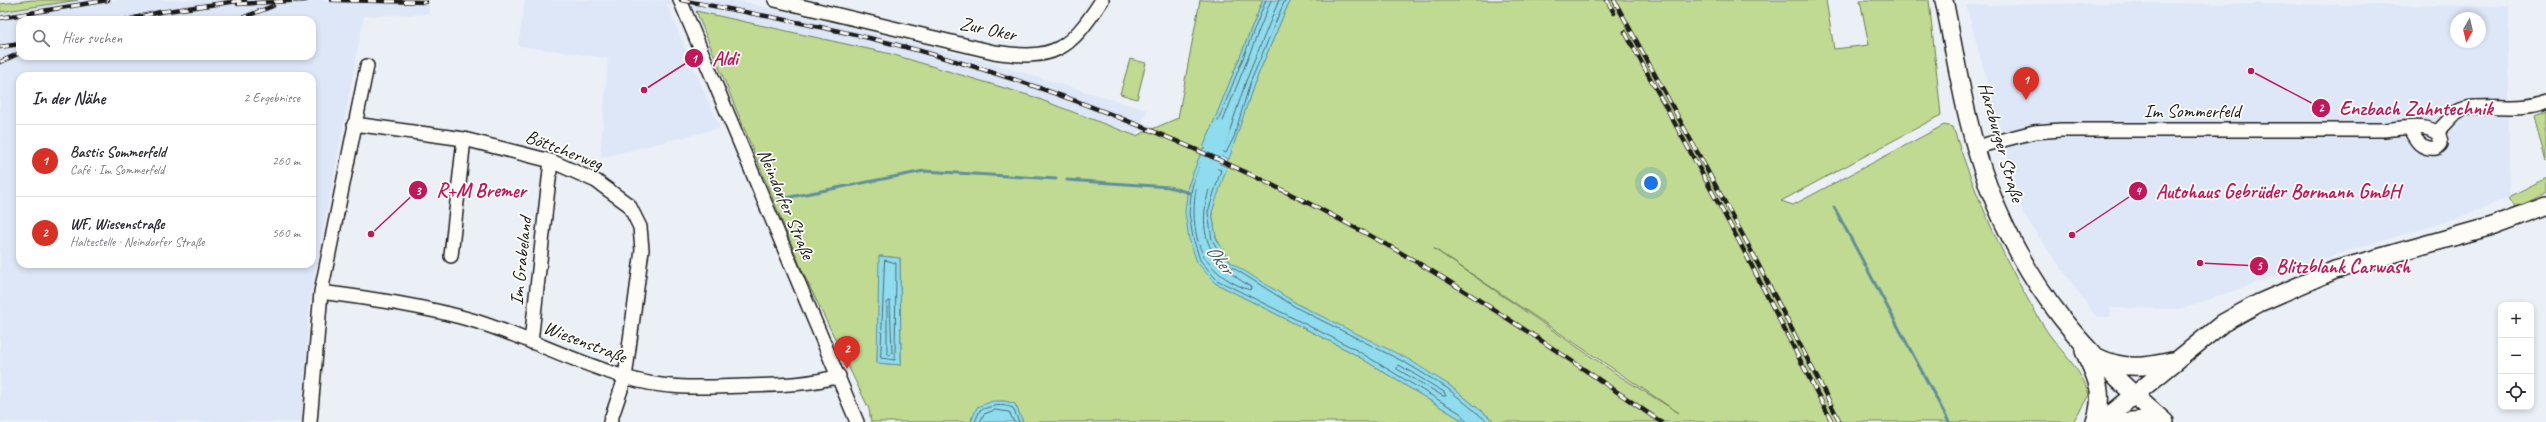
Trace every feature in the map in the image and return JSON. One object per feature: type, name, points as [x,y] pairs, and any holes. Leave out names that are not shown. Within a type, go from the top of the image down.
[{"type":"main road","name":"Harzburger Straße","points":[[1944,0],[1976,147],[1989,188],[2014,246],[2054,309],[2078,340],[2134,395],[2165,422]]},
{"type":"main road","points":[[2101,422],[2223,323],[2295,286],[2335,270],[2492,226],[2546,206]]},
{"type":"main road","points":[[2078,340],[2099,384],[2101,396],[2095,422]]},
{"type":"main road","points":[[2093,356],[2112,364],[2136,367],[2176,360]]},
{"type":"main road","points":[[2119,422],[2144,420],[2158,422]]},
{"type":"street","name":"Neindorfer Straße","points":[[680,0],[766,206],[840,376],[858,422]]},
{"type":"street","name":"Zur Oker","points":[[775,0],[994,52],[1028,56],[1053,52],[1066,45],[1089,20],[1102,0]]},
{"type":"street","points":[[310,422],[321,292],[366,66]]},
{"type":"street","points":[[2410,128],[2421,147],[2428,149],[2436,148],[2441,144],[2441,138],[2437,132],[2458,112],[2468,108],[2522,108],[2546,101]]},
{"type":"street","name":"Böttcherweg","points":[[354,124],[464,139],[551,161],[572,169],[615,193],[629,205],[638,221],[642,250],[625,378],[610,422]]},
{"type":"street","name":"Im Sommerfeld","points":[[1976,147],[2034,132],[2061,130],[2428,127],[2437,132]]},
{"type":"street","points":[[451,256],[464,139]]},
{"type":"street","name":"Im Grabeland","points":[[531,342],[551,161]]},
{"type":"street","name":"Wiesenstraße","points":[[321,292],[406,304],[445,312],[531,342],[625,378],[652,385],[678,388],[798,385],[840,376]]},
{"type":"shaded area","points":[[78,0],[429,0],[429,14],[364,16],[309,306],[302,422],[0,422],[0,12]]},
{"type":"shaded area","points":[[525,0],[736,0],[971,57],[1147,110],[1142,122],[1229,159],[1390,218],[1686,422],[1200,155],[1139,130],[1136,136],[1031,96],[891,54],[667,5],[720,128],[600,158],[608,58],[518,46]]},
{"type":"shaded area","points":[[2129,3],[2509,6],[2509,197],[2456,219],[2338,254],[2182,309],[2111,308],[2110,317],[2096,317],[2024,216],[1966,5]]},
{"type":"green space","points":[[32,0],[78,0],[0,12],[0,4]]},
{"type":"green space","points":[[1200,0],[1263,0],[1188,186],[1215,283],[1351,352],[1465,422],[1023,422],[1015,404],[1002,401],[988,405],[972,417],[971,422],[871,422],[869,409],[805,277],[696,11],[891,54],[1031,96],[1136,136],[1178,118]],"holes":[[[880,256],[900,258],[901,365],[877,363]]]},
{"type":"green space","points":[[1290,0],[1826,0],[1834,49],[1869,45],[1860,0],[1929,0],[1941,115],[1781,201],[1793,205],[1944,125],[1953,127],[1981,204],[2016,278],[2043,325],[2081,376],[2089,395],[2073,422],[1495,422],[1449,385],[1299,305],[1248,275],[1230,262],[1216,238],[1212,212],[1220,183],[1254,84]],"holes":[[[1433,248],[1679,413],[1621,377]]]},
{"type":"green space","points":[[1130,59],[1146,63],[1137,99],[1120,94]]},
{"type":"green space","points":[[2546,111],[2546,162],[2534,116]]},
{"type":"green space","points":[[2546,178],[2546,193],[2516,208],[2509,197]]},
{"type":"water","points":[[1263,0],[1290,0],[1254,84],[1229,159],[1203,148]]},
{"type":"water","points":[[1200,155],[1227,167],[1212,212],[1216,238],[1230,262],[1299,305],[1408,359],[1449,385],[1495,422],[1465,422],[1351,352],[1215,283],[1197,262],[1189,239],[1185,212],[1188,186]]},
{"type":"water","points":[[879,256],[900,258],[901,365],[877,363]]},
{"type":"water","points":[[993,401],[1005,401],[1015,404],[1023,422],[971,422],[977,407]]},
{"type":"waterway","name":"Oker","points":[[1203,183],[1221,130]]},
{"type":"waterway","points":[[780,199],[924,171],[1056,179]]},
{"type":"waterway","points":[[1067,180],[1169,187],[1190,193]]},
{"type":"waterway","points":[[1834,207],[1949,422]]},
{"type":"railway","points":[[0,18],[108,0]]},
{"type":"railway","points":[[143,16],[160,12],[245,0]]},
{"type":"railway","points":[[238,4],[306,0]]},
{"type":"railway","points":[[332,0],[426,2]]},
{"type":"railway","points":[[681,0],[833,30],[924,52],[1039,88],[1096,108],[1152,131],[1262,180],[1407,256],[1481,301],[1661,422]]},
{"type":"railway","points":[[1607,0],[1614,13]]},
{"type":"railway","points":[[1614,0],[1746,241],[1840,422]]},
{"type":"railway","points":[[247,16],[273,6]]},
{"type":"railway","points":[[1625,32],[1740,243],[1832,422]]},
{"type":"railway","points":[[0,47],[16,45]]},
{"type":"railway","points":[[0,62],[16,55]]},
{"type":"place","name":"Enzbach Zahntechnik","points":[[2251,71]]},
{"type":"place","name":"Aldi","points":[[644,90]]},
{"type":"place","name":"Bastis Sommerfeld","points":[[2026,100]]},
{"type":"place","name":"R+M Bremer","points":[[371,234]]},
{"type":"place","name":"Autohaus Gebrüder Bormann GmbH","points":[[2072,235]]},
{"type":"place","name":"Blitzblank Carwash","points":[[2200,263]]},
{"type":"place","name":"WF, Wiesenstraße","points":[[847,369]]}]
